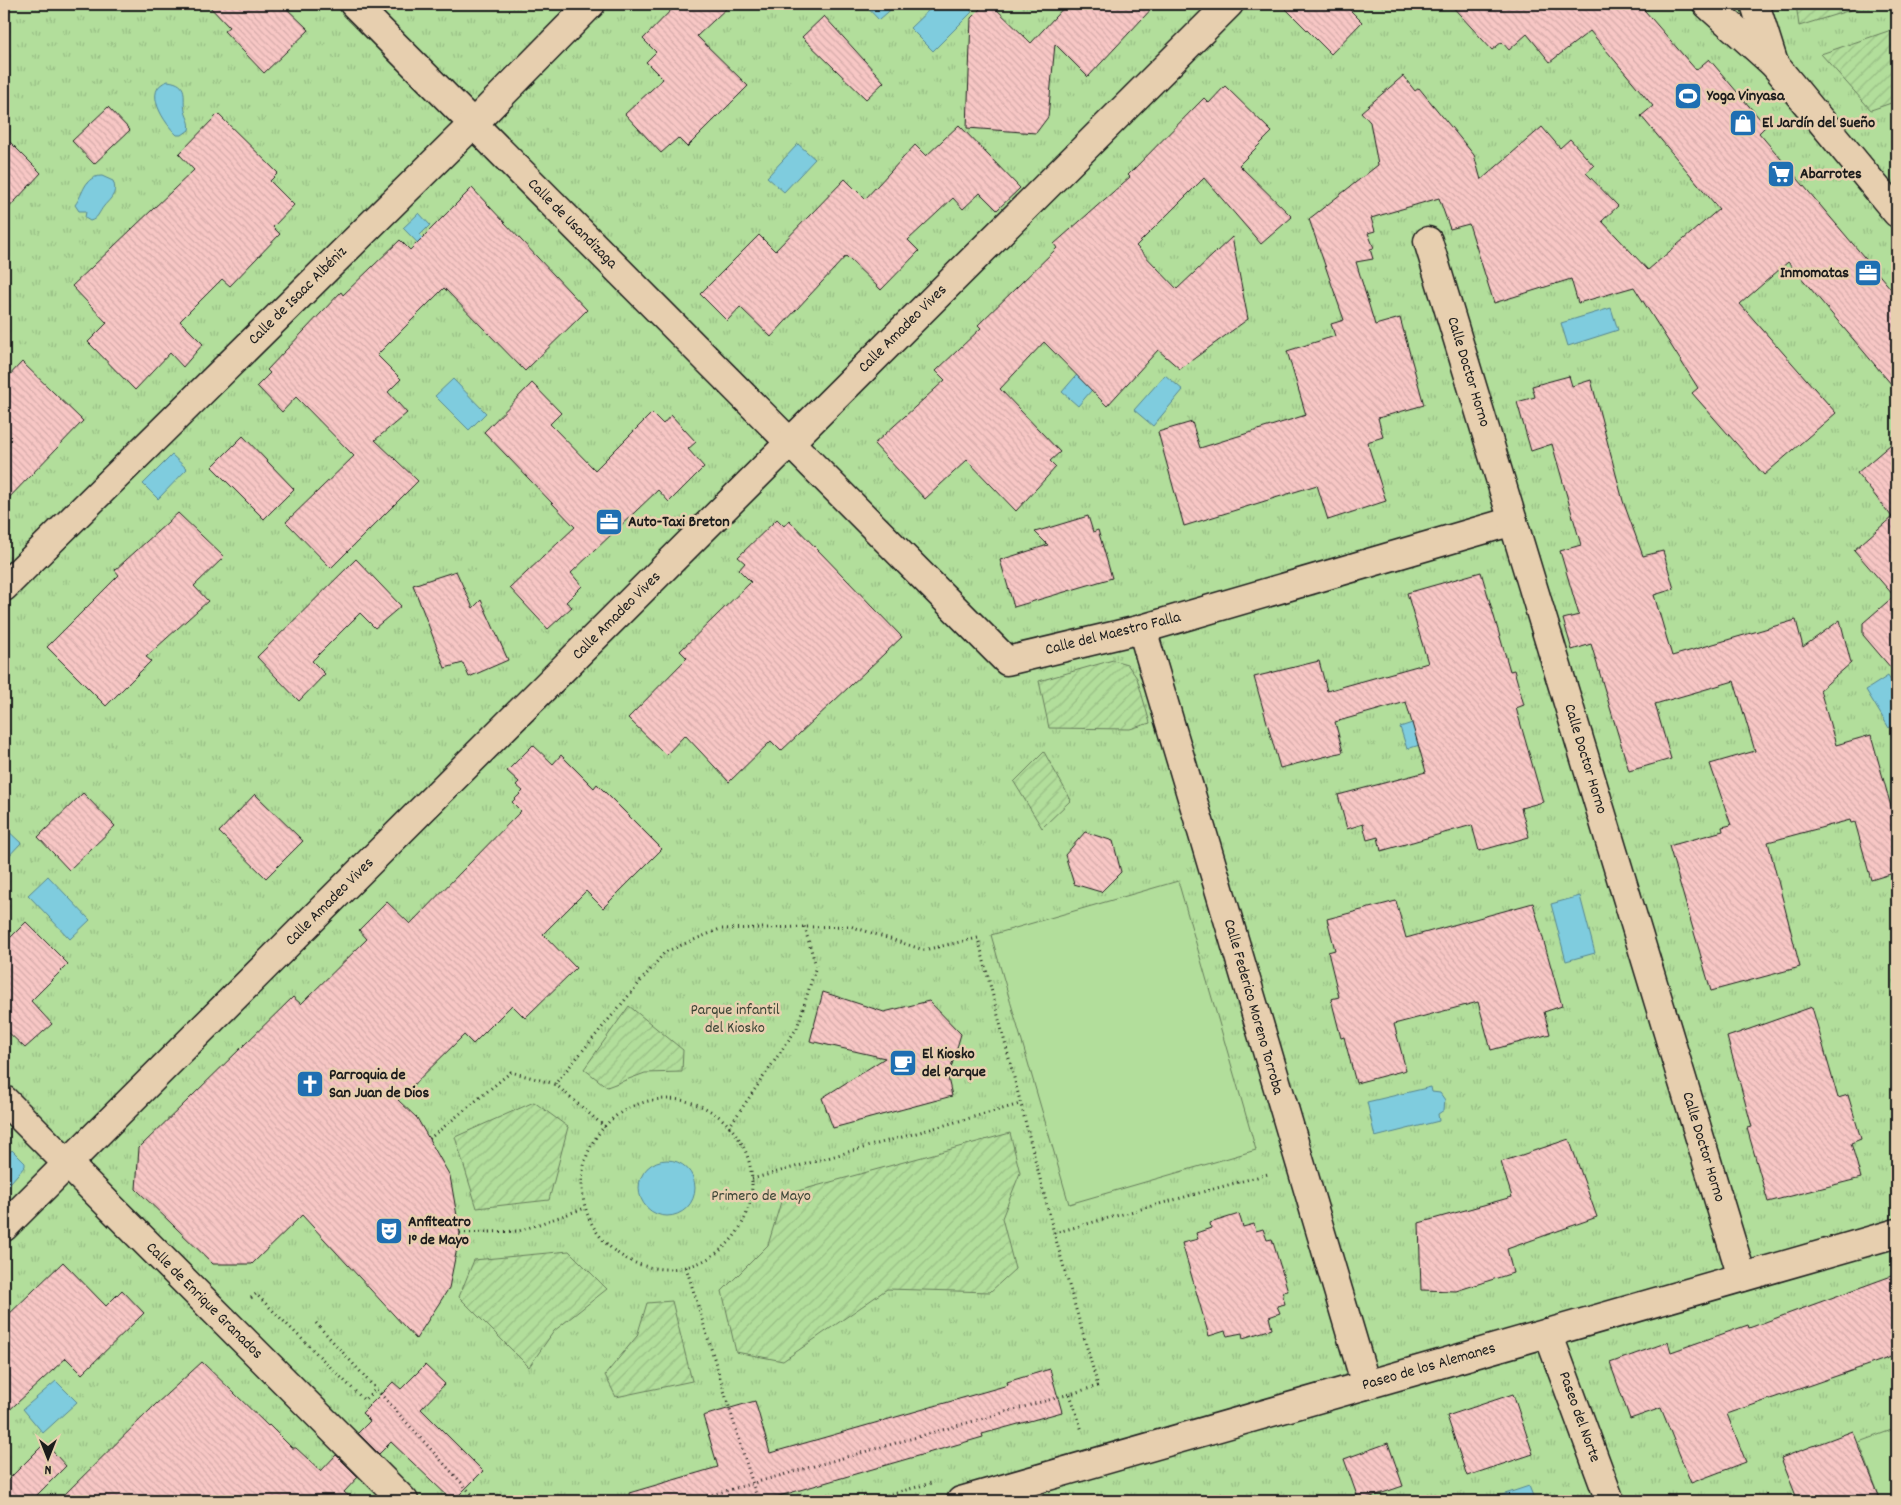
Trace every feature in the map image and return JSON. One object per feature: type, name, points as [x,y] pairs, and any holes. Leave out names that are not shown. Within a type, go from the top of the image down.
[{"type":"street","name":"Calle de Usandizaga","points":[[354,4],[790,442]]},
{"type":"street","name":"Calle de Isaac Albéniz","points":[[4,587],[591,4]]},
{"type":"street","name":"Calle Amadeo Vives","points":[[4,1227],[1229,4]]},
{"type":"street","points":[[1707,4],[1774,64],[1897,213]]},
{"type":"street","points":[[1755,4],[1774,64]]},
{"type":"street","name":"Calle Doctor Horno","points":[[1428,241],[1742,1277]]},
{"type":"street","name":"Calle del Maestro Falla","points":[[790,442],[1007,660],[1142,629],[1513,521]]},
{"type":"street","name":"Calle Federico Moreno Torroba","points":[[1142,629],[1366,1385]]},
{"type":"street","name":"Calle de Enrique Granados","points":[[4,1100],[404,1501]]},
{"type":"street","name":"Paseo de los Alemanes","points":[[961,1501],[1044,1490],[1366,1385],[1897,1233]]},
{"type":"street","name":"Paseo del Norte","points":[[1548,1333],[1610,1501]]},
{"type":"path","points":[[729,1127],[796,1028],[816,966],[804,926]]},
{"type":"path","points":[[555,1084],[665,952],[720,930],[850,926],[924,950],[978,938],[1054,1233],[1098,1386],[690,1501]]},
{"type":"path","points":[[429,1139],[511,1072],[555,1084],[605,1127]]},
{"type":"path","points":[[665,1099],[691,1102],[715,1114],[729,1127],[747,1154],[752,1179],[751,1199],[746,1218],[736,1235],[722,1250],[705,1261],[686,1268],[658,1268],[644,1266],[624,1258],[607,1245],[594,1228],[585,1208],[582,1183],[586,1157],[605,1127],[616,1116],[640,1104],[665,1099]]},
{"type":"path","points":[[752,1179],[1020,1104]]},
{"type":"path","points":[[1054,1233],[1300,1165]]},
{"type":"path","points":[[460,1233],[519,1231],[585,1208]]},
{"type":"path","points":[[686,1268],[758,1501]]},
{"type":"path","points":[[226,1323],[256,1294],[364,1400],[376,1389]]},
{"type":"path","points":[[316,1323],[478,1501]]},
{"type":"path","points":[[1070,1394],[1084,1438]]},
{"type":"green space","points":[[4,4],[1897,4],[1897,1501],[4,1501]]},
{"type":"green space","points":[[1796,4],[1870,4],[1799,26]]},
{"type":"green space","points":[[1897,28],[1897,101],[1871,110],[1821,54]]},
{"type":"green space","points":[[1113,660],[1127,664],[1137,678],[1150,723],[1130,729],[1049,728],[1039,681]]},
{"type":"green space","points":[[1044,752],[1071,800],[1042,828],[1014,782]]},
{"type":"green space","points":[[1178,881],[1256,1150],[1069,1204],[991,935]]},
{"type":"green space","points":[[629,1006],[683,1050],[682,1072],[645,1073],[607,1087],[584,1069]]},
{"type":"green space","points":[[534,1102],[568,1127],[549,1200],[477,1208],[455,1137]]},
{"type":"green space","points":[[1010,1133],[1020,1173],[1002,1218],[1015,1269],[990,1292],[887,1289],[783,1361],[736,1352],[722,1291],[768,1245],[783,1195]]},
{"type":"green space","points":[[569,1251],[607,1289],[554,1331],[529,1367],[459,1297],[474,1260]]},
{"type":"green space","points":[[672,1301],[692,1381],[616,1397],[605,1375],[637,1336],[647,1303]]},
{"type":"green space","points":[[1897,1428],[1897,1501],[1881,1501],[1859,1442]]},
{"type":"water","points":[[864,4],[897,4],[879,20]]},
{"type":"water","points":[[935,4],[964,4],[972,12],[933,51],[910,28]]},
{"type":"water","points":[[168,81],[180,85],[184,92],[189,130],[182,135],[177,135],[172,130],[158,107],[156,91],[160,85]]},
{"type":"water","points":[[798,144],[815,159],[784,192],[767,177]]},
{"type":"water","points":[[102,176],[113,181],[115,189],[111,198],[97,217],[90,221],[85,218],[86,211],[79,211],[75,205],[88,182],[91,179]]},
{"type":"water","points":[[419,213],[430,225],[420,235],[450,266],[445,271],[403,228]]},
{"type":"water","points":[[1611,308],[1618,330],[1568,346],[1561,323]]},
{"type":"water","points":[[1087,363],[1103,377],[1078,406],[1062,392]]},
{"type":"water","points":[[1165,375],[1183,390],[1153,426],[1134,410]]},
{"type":"water","points":[[453,379],[486,413],[469,430],[435,396]]},
{"type":"water","points":[[172,455],[187,469],[158,499],[143,484]]},
{"type":"water","points":[[1888,676],[1897,691],[1897,722],[1889,728],[1866,690]]},
{"type":"water","points":[[1443,713],[1451,735],[1407,749],[1400,727]]},
{"type":"water","points":[[4,827],[21,843],[6,859],[4,857]]},
{"type":"water","points":[[48,876],[90,920],[70,939],[28,895]]},
{"type":"water","points":[[1580,896],[1595,953],[1566,961],[1551,904]]},
{"type":"water","points":[[1431,1087],[1432,1092],[1440,1093],[1445,1100],[1444,1110],[1438,1114],[1439,1121],[1375,1137],[1367,1102]]},
{"type":"water","points":[[12,1150],[25,1163],[25,1166],[4,1190],[4,1158]]},
{"type":"water","points":[[667,1160],[678,1162],[687,1168],[693,1177],[695,1188],[693,1199],[687,1208],[678,1214],[667,1216],[656,1214],[647,1208],[641,1199],[639,1188],[641,1177],[647,1168],[656,1162]]},
{"type":"water","points":[[56,1381],[77,1402],[43,1433],[23,1409]]},
{"type":"water","points":[[1529,1486],[1535,1501],[1484,1501]]},
{"type":"building","points":[[207,4],[282,4],[309,30],[264,73],[224,31],[229,27]]},
{"type":"building","points":[[677,4],[731,4],[697,36],[748,86],[687,147],[678,138],[661,153],[625,114],[663,79],[646,62],[656,52],[643,39]]},
{"type":"building","points":[[985,4],[991,4],[1031,43],[1067,4],[1156,4],[1088,77],[1055,44],[1048,117],[1036,133],[967,128],[971,18]]},
{"type":"building","points":[[1281,4],[1344,4],[1362,22],[1331,54]]},
{"type":"building","points":[[1450,4],[1639,4],[1696,70],[1709,59],[1766,126],[1759,133],[1897,296],[1897,391],[1788,262],[1740,304],[1836,413],[1764,475],[1692,393],[1698,388],[1634,287],[1578,303],[1571,279],[1494,303],[1469,224],[1450,229],[1439,198],[1371,218],[1375,231],[1368,233],[1374,248],[1370,249],[1373,259],[1356,262],[1375,325],[1400,318],[1424,405],[1378,418],[1383,437],[1367,442],[1386,501],[1328,520],[1317,485],[1184,526],[1158,432],[1192,422],[1200,448],[1306,415],[1287,351],[1335,336],[1331,324],[1344,320],[1309,219],[1378,165],[1370,122],[1361,112],[1403,76],[1415,91],[1419,88],[1474,155],[1481,180],[1542,127],[1560,148],[1570,139],[1594,166],[1586,173],[1618,206],[1602,221],[1648,270],[1719,209],[1641,116],[1653,106],[1590,31],[1550,62],[1527,34],[1509,50],[1502,42],[1492,50]]},
{"type":"building","points":[[824,16],[884,82],[866,99],[802,37]]},
{"type":"building","points":[[1225,86],[1272,132],[1239,165],[1292,217],[1261,244],[1204,178],[1136,246],[1177,289],[1232,237],[1248,319],[1180,369],[1158,350],[1107,406],[1044,342],[1000,389],[1060,452],[1050,461],[1056,467],[1016,511],[967,460],[925,499],[874,444],[945,380],[936,371],[981,328],[978,325],[1057,248],[1054,244],[1130,177],[1128,175],[1204,98],[1209,103]]},
{"type":"building","points":[[108,107],[130,130],[94,164],[72,141]]},
{"type":"building","points":[[218,114],[278,173],[270,181],[294,205],[273,227],[280,234],[230,286],[222,279],[180,321],[203,344],[183,367],[170,353],[135,390],[88,342],[107,323],[72,286],[194,170],[179,154]]},
{"type":"building","points":[[959,125],[1020,188],[997,210],[980,193],[963,209],[953,198],[908,240],[919,251],[881,290],[846,256],[771,337],[740,307],[727,321],[700,294],[759,235],[775,251],[845,179],[865,199],[915,145],[926,156]]},
{"type":"building","points":[[4,136],[41,173],[4,213]]},
{"type":"building","points":[[472,188],[587,310],[525,371],[444,288],[377,355],[401,379],[388,392],[407,413],[375,440],[418,481],[331,568],[286,522],[354,456],[296,397],[282,412],[257,386],[270,373],[267,370],[341,292],[343,295],[400,240],[410,250]]},
{"type":"building","points":[[22,362],[83,421],[4,503],[4,381]]},
{"type":"building","points":[[1569,376],[1572,386],[1591,380],[1623,501],[1643,556],[1663,551],[1674,589],[1654,595],[1672,656],[1796,620],[1803,647],[1840,620],[1851,663],[1820,690],[1836,745],[1871,735],[1897,828],[1897,872],[1871,880],[1855,822],[1851,823],[1850,820],[1768,842],[1800,967],[1711,991],[1669,846],[1723,831],[1722,827],[1731,825],[1710,764],[1755,751],[1734,681],[1655,704],[1671,759],[1629,771],[1591,644],[1572,650],[1563,619],[1579,615],[1560,551],[1581,545],[1552,444],[1531,451],[1517,402],[1535,397],[1532,386]]},
{"type":"building","points":[[532,383],[561,413],[550,424],[595,470],[652,413],[663,424],[671,415],[696,442],[688,449],[704,467],[669,502],[658,490],[571,573],[582,586],[566,602],[572,607],[548,629],[510,588],[575,527],[484,432]]},
{"type":"building","points":[[243,436],[294,489],[264,519],[212,467]]},
{"type":"building","points":[[1897,439],[1897,675],[1863,635],[1863,623],[1894,596],[1854,550],[1892,517],[1857,473]]},
{"type":"building","points":[[178,513],[224,557],[194,586],[208,601],[146,657],[151,661],[106,706],[47,647],[119,575],[115,570]]},
{"type":"building","points":[[1088,516],[1093,532],[1098,530],[1112,578],[1014,607],[1000,560],[1048,545],[1035,532]]},
{"type":"building","points":[[777,519],[784,526],[789,520],[902,637],[781,751],[771,741],[729,782],[685,735],[666,755],[628,718],[687,658],[680,651],[751,582],[739,570],[745,563],[738,557]]},
{"type":"building","points":[[356,559],[401,606],[375,628],[360,613],[312,661],[325,674],[299,701],[257,657]]},
{"type":"building","points":[[456,571],[473,608],[481,600],[508,660],[469,677],[463,663],[445,668],[413,585]]},
{"type":"building","points":[[1481,572],[1510,671],[1514,670],[1524,705],[1516,708],[1543,802],[1521,808],[1529,837],[1479,851],[1472,825],[1381,851],[1378,837],[1367,840],[1363,824],[1347,829],[1338,795],[1426,772],[1406,702],[1335,722],[1343,752],[1280,768],[1254,677],[1319,661],[1327,691],[1428,663],[1407,593]]},
{"type":"building","points":[[533,745],[553,764],[561,755],[594,788],[597,784],[662,849],[603,908],[586,891],[543,934],[576,968],[525,1018],[512,1005],[473,1044],[464,1035],[398,1100],[417,1118],[450,1176],[460,1233],[449,1288],[416,1339],[302,1215],[252,1264],[213,1264],[136,1189],[139,1148],[293,997],[301,1004],[367,939],[359,930],[387,902],[410,924],[521,811],[512,802],[523,791],[516,785],[519,782],[507,771]]},
{"type":"building","points":[[83,793],[115,826],[69,870],[38,837]]},
{"type":"building","points":[[255,794],[303,841],[266,878],[219,832]]},
{"type":"building","points":[[1085,832],[1113,841],[1121,872],[1101,892],[1074,884],[1065,855]]},
{"type":"building","points":[[1396,901],[1406,938],[1533,903],[1562,1006],[1544,1012],[1550,1034],[1491,1050],[1478,1002],[1394,1024],[1406,1070],[1356,1083],[1344,1037],[1341,1038],[1331,999],[1339,997],[1328,952],[1335,950],[1327,919]]},
{"type":"building","points":[[26,922],[68,964],[31,1001],[52,1024],[25,1048],[4,1028],[4,944]]},
{"type":"building","name":"El Kiosko del Parque","points":[[823,992],[884,1012],[929,1001],[961,1034],[948,1078],[952,1096],[833,1128],[822,1098],[885,1058],[810,1041]]},
{"type":"building","points":[[1812,1007],[1838,1098],[1848,1095],[1861,1139],[1851,1143],[1861,1178],[1768,1202],[1747,1128],[1752,1127],[1727,1037]]},
{"type":"building","points":[[1569,1139],[1597,1217],[1507,1249],[1513,1273],[1456,1291],[1421,1290],[1419,1223],[1512,1197],[1501,1162]]},
{"type":"building","points":[[1239,1214],[1243,1227],[1254,1224],[1256,1231],[1263,1229],[1267,1240],[1272,1239],[1288,1291],[1282,1292],[1285,1304],[1277,1306],[1280,1313],[1269,1317],[1272,1329],[1243,1338],[1242,1333],[1227,1336],[1225,1331],[1209,1336],[1182,1243],[1198,1239],[1196,1233],[1211,1228],[1210,1223]]},
{"type":"building","points":[[63,1262],[106,1306],[122,1290],[144,1313],[82,1374],[66,1358],[4,1415],[4,1319]]},
{"type":"building","points":[[1897,1274],[1897,1355],[1727,1414],[1746,1462],[1691,1483],[1661,1408],[1630,1419],[1610,1363],[1668,1342],[1671,1352],[1748,1325],[1749,1328]]},
{"type":"building","points":[[202,1362],[292,1448],[296,1448],[321,1471],[336,1455],[358,1477],[344,1492],[354,1501],[58,1501],[156,1404]]},
{"type":"building","points":[[425,1365],[445,1384],[421,1409],[483,1471],[453,1501],[391,1442],[379,1454],[358,1433],[370,1421],[362,1413],[393,1382],[401,1389]]},
{"type":"building","points":[[1050,1369],[1062,1412],[982,1434],[983,1437],[762,1501],[630,1501],[629,1493],[718,1467],[703,1416],[755,1401],[770,1453],[1008,1385],[1007,1382]]},
{"type":"building","points":[[1513,1394],[1533,1454],[1467,1476],[1447,1416]]},
{"type":"building","points":[[1853,1431],[1881,1501],[1798,1501],[1781,1458]]},
{"type":"building","points":[[45,1443],[66,1466],[31,1501],[4,1501],[4,1484]]},
{"type":"building","points":[[1388,1443],[1403,1486],[1359,1501],[1344,1459]]},
{"type":"place","name":"Yoga Vinyasa","points":[[1688,96]]},
{"type":"place","name":"El Jardín del Sueño","points":[[1743,123]]},
{"type":"place","name":"Abarrotes","points":[[1781,174]]},
{"type":"place","name":"Inmomatas","points":[[1868,273]]},
{"type":"place","name":"Auto-Taxi Breton","points":[[609,522]]},
{"type":"place","name":"El Kiosko del Parque","points":[[903,1063]]},
{"type":"place","name":"Parroquia de San Juan de Dios","points":[[310,1084]]},
{"type":"place","name":"Anfiteatro 1° de Mayo","points":[[389,1231]]},
{"type":"park label","name":"Parque infantil del Kiosko","points":[[735,1019]]},
{"type":"park label","name":"Primero de Mayo","points":[[761,1196]]}]
